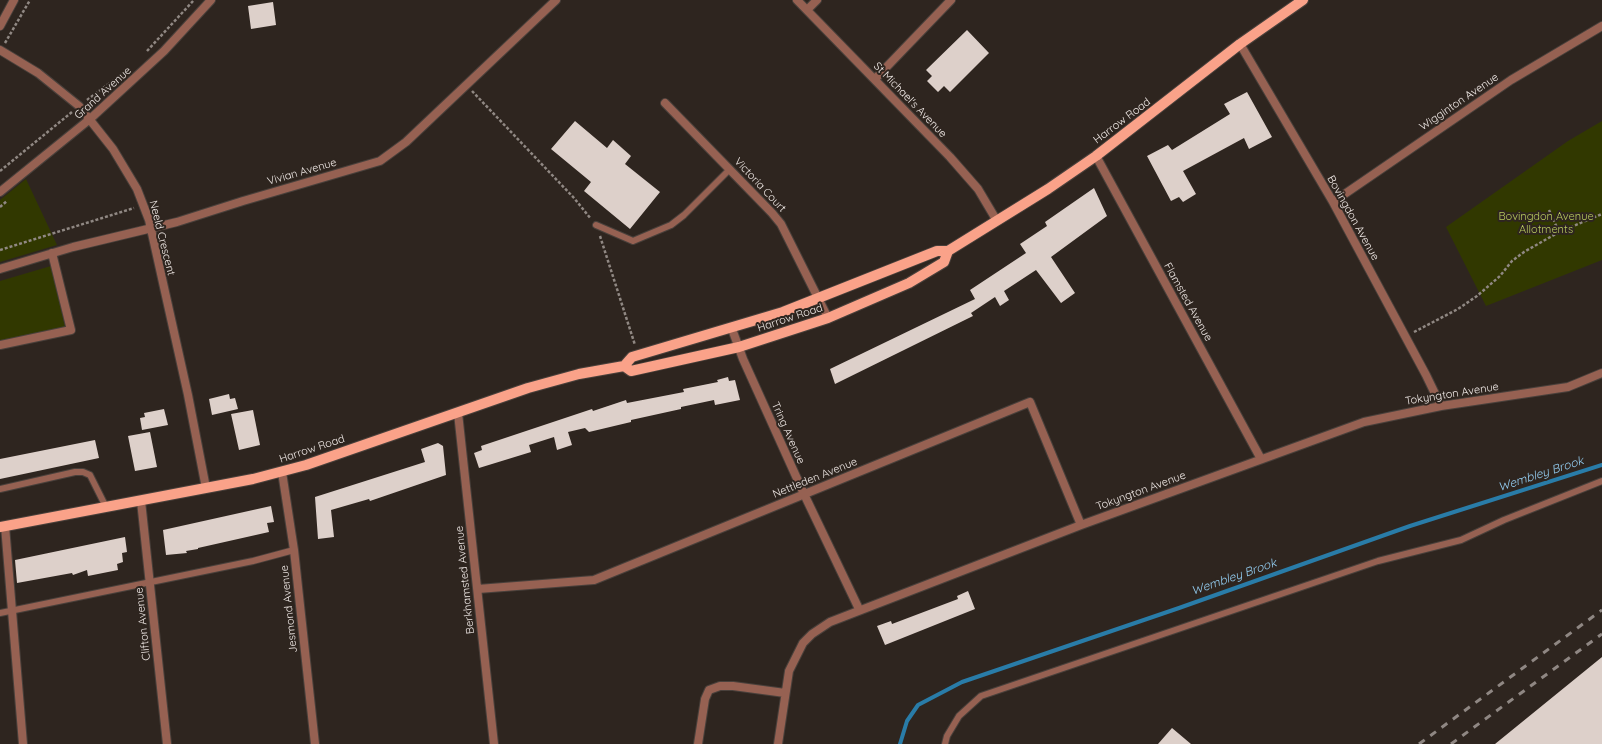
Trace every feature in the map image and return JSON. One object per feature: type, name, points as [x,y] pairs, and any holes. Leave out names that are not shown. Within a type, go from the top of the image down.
[{"type":"main road","name":"Harrow Road","points":[[3,526],[141,501],[282,472],[528,388],[579,374],[624,366],[632,357],[732,329],[819,300],[937,251],[948,251],[997,222],[1096,156],[1240,44],[1303,0]]},
{"type":"main road","name":"Harrow Road","points":[[624,366],[631,371],[739,347],[828,318],[909,283],[944,262],[948,251]]},
{"type":"street","points":[[0,26],[14,0]]},
{"type":"street","name":"Grand Avenue","points":[[0,192],[90,120],[164,51],[211,0]]},
{"type":"street","name":"Vivian Avenue","points":[[0,269],[52,253],[150,229],[380,161],[406,142],[556,0]]},
{"type":"street","name":"St Michael's Avenue","points":[[797,0],[978,188],[997,222]]},
{"type":"street","points":[[807,10],[817,0]]},
{"type":"street","points":[[875,80],[951,0]]},
{"type":"street","name":"Wigginton Avenue","points":[[1333,202],[1511,80],[1602,26]]},
{"type":"street","name":"Bovingdon Avenue","points":[[1240,44],[1333,202],[1441,406]]},
{"type":"street","name":"Neeld Crescent","points":[[0,50],[38,73],[79,106],[125,168],[144,205],[188,395],[206,488]]},
{"type":"street","name":"Victoria Court","points":[[666,103],[781,224],[828,318]]},
{"type":"street","name":"Flamsted Avenue","points":[[1096,156],[1261,458]]},
{"type":"street","points":[[0,345],[71,330],[52,253]]},
{"type":"street","name":"Tring Avenue","points":[[732,329],[804,494],[860,609]]},
{"type":"street","name":"Tokyngton Avenue","points":[[778,744],[789,671],[803,644],[812,634],[830,622],[860,609],[1081,525],[1261,458],[1364,422],[1441,406],[1568,387],[1602,373]]},
{"type":"street","name":"Nettleden Avenue","points":[[478,589],[594,580],[1030,402],[1081,525]]},
{"type":"street","name":"Berkhamsted Avenue","points":[[458,413],[494,744]]},
{"type":"street","name":"Jesmond Avenue","points":[[282,472],[294,550],[315,744]]},
{"type":"street","name":"Clifton Avenue","points":[[141,501],[167,744]]},
{"type":"street","points":[[3,526],[12,610],[23,744]]},
{"type":"street","points":[[698,744],[704,699],[710,690],[720,686],[733,686],[785,693]]},
{"type":"lane","points":[[596,225],[633,241],[671,225],[684,215],[730,169]]},
{"type":"lane","points":[[0,489],[75,472],[83,472],[90,475],[106,507]]},
{"type":"lane","points":[[945,744],[947,736],[959,716],[981,696],[1378,561],[1461,540],[1504,520],[1602,481]]},
{"type":"lane","points":[[0,613],[294,550]]},
{"type":"path","points":[[0,50],[30,0]]},
{"type":"path","points":[[143,55],[194,0]]},
{"type":"path","points":[[0,171],[79,106],[120,75]]},
{"type":"path","points":[[466,85],[574,198],[596,225],[639,355]]},
{"type":"path","points":[[0,250],[144,205]]},
{"type":"path","points":[[1549,210],[1559,232]]},
{"type":"path","points":[[1405,336],[1458,309],[1477,296],[1500,276],[1512,261],[1559,232],[1602,214]]},
{"type":"green space","name":"Bovingdon Avenue Allotments","points":[[1602,121],[1602,260],[1486,306],[1446,227],[1568,141]]},
{"type":"green space","points":[[26,179],[57,245],[0,262],[0,200]]},
{"type":"green space","points":[[51,266],[65,327],[0,341],[0,281]]},
{"type":"building","points":[[273,2],[276,25],[251,29],[248,6]]},
{"type":"building","points":[[967,30],[989,53],[950,92],[944,86],[938,92],[927,81],[932,76],[926,70]]},
{"type":"building","points":[[1247,92],[1272,137],[1249,149],[1244,138],[1183,171],[1196,194],[1183,202],[1179,197],[1171,201],[1147,156],[1168,145],[1172,150],[1230,114],[1224,104]]},
{"type":"building","points":[[575,121],[607,148],[613,140],[631,156],[625,164],[660,192],[630,229],[584,191],[591,182],[551,149]]},
{"type":"building","points":[[1094,188],[1107,216],[1051,257],[1075,293],[1061,303],[1036,270],[1004,291],[1009,300],[1000,306],[995,297],[971,313],[973,316],[835,384],[830,369],[975,299],[970,290],[1026,253],[1020,244],[1047,226],[1045,222]]},
{"type":"building","points":[[728,377],[729,381],[735,380],[740,400],[715,405],[714,400],[681,407],[681,409],[631,420],[631,422],[589,432],[585,428],[568,432],[572,445],[557,450],[554,437],[529,445],[531,452],[479,468],[474,453],[482,450],[481,446],[592,409],[593,411],[626,400],[627,403],[684,392],[683,389],[718,382],[717,380]]},
{"type":"building","points":[[229,394],[230,399],[235,398],[238,409],[212,415],[209,399]]},
{"type":"building","points":[[164,409],[168,425],[142,430],[140,418],[145,417],[144,413]]},
{"type":"building","points":[[253,410],[260,445],[239,450],[231,414]]},
{"type":"building","points":[[150,432],[157,467],[135,471],[128,436]]},
{"type":"building","points":[[95,440],[99,458],[0,479],[0,459]]},
{"type":"building","points":[[438,443],[443,446],[446,475],[370,501],[369,499],[331,510],[334,537],[318,539],[315,497],[425,462],[421,449]]},
{"type":"building","points":[[271,506],[274,522],[267,523],[269,532],[186,551],[187,553],[166,555],[163,530]]},
{"type":"building","points":[[125,537],[127,552],[122,553],[123,562],[117,564],[118,570],[88,576],[87,570],[73,575],[72,573],[17,583],[15,560]]},
{"type":"building","points":[[968,591],[975,609],[885,645],[877,626],[891,621],[892,624],[958,599],[957,596]]},
{"type":"building","points":[[1602,657],[1602,744],[1495,744]]},
{"type":"building","points":[[1172,728],[1191,744],[1158,744]]},
{"type":"waterway","name":"Wembley Brook","points":[[900,744],[907,721],[918,705],[962,682],[1179,608],[1410,526],[1602,465]]},
{"type":"railway","points":[[1419,744],[1602,610]]},
{"type":"railway","points":[[1451,744],[1602,634]]}]
